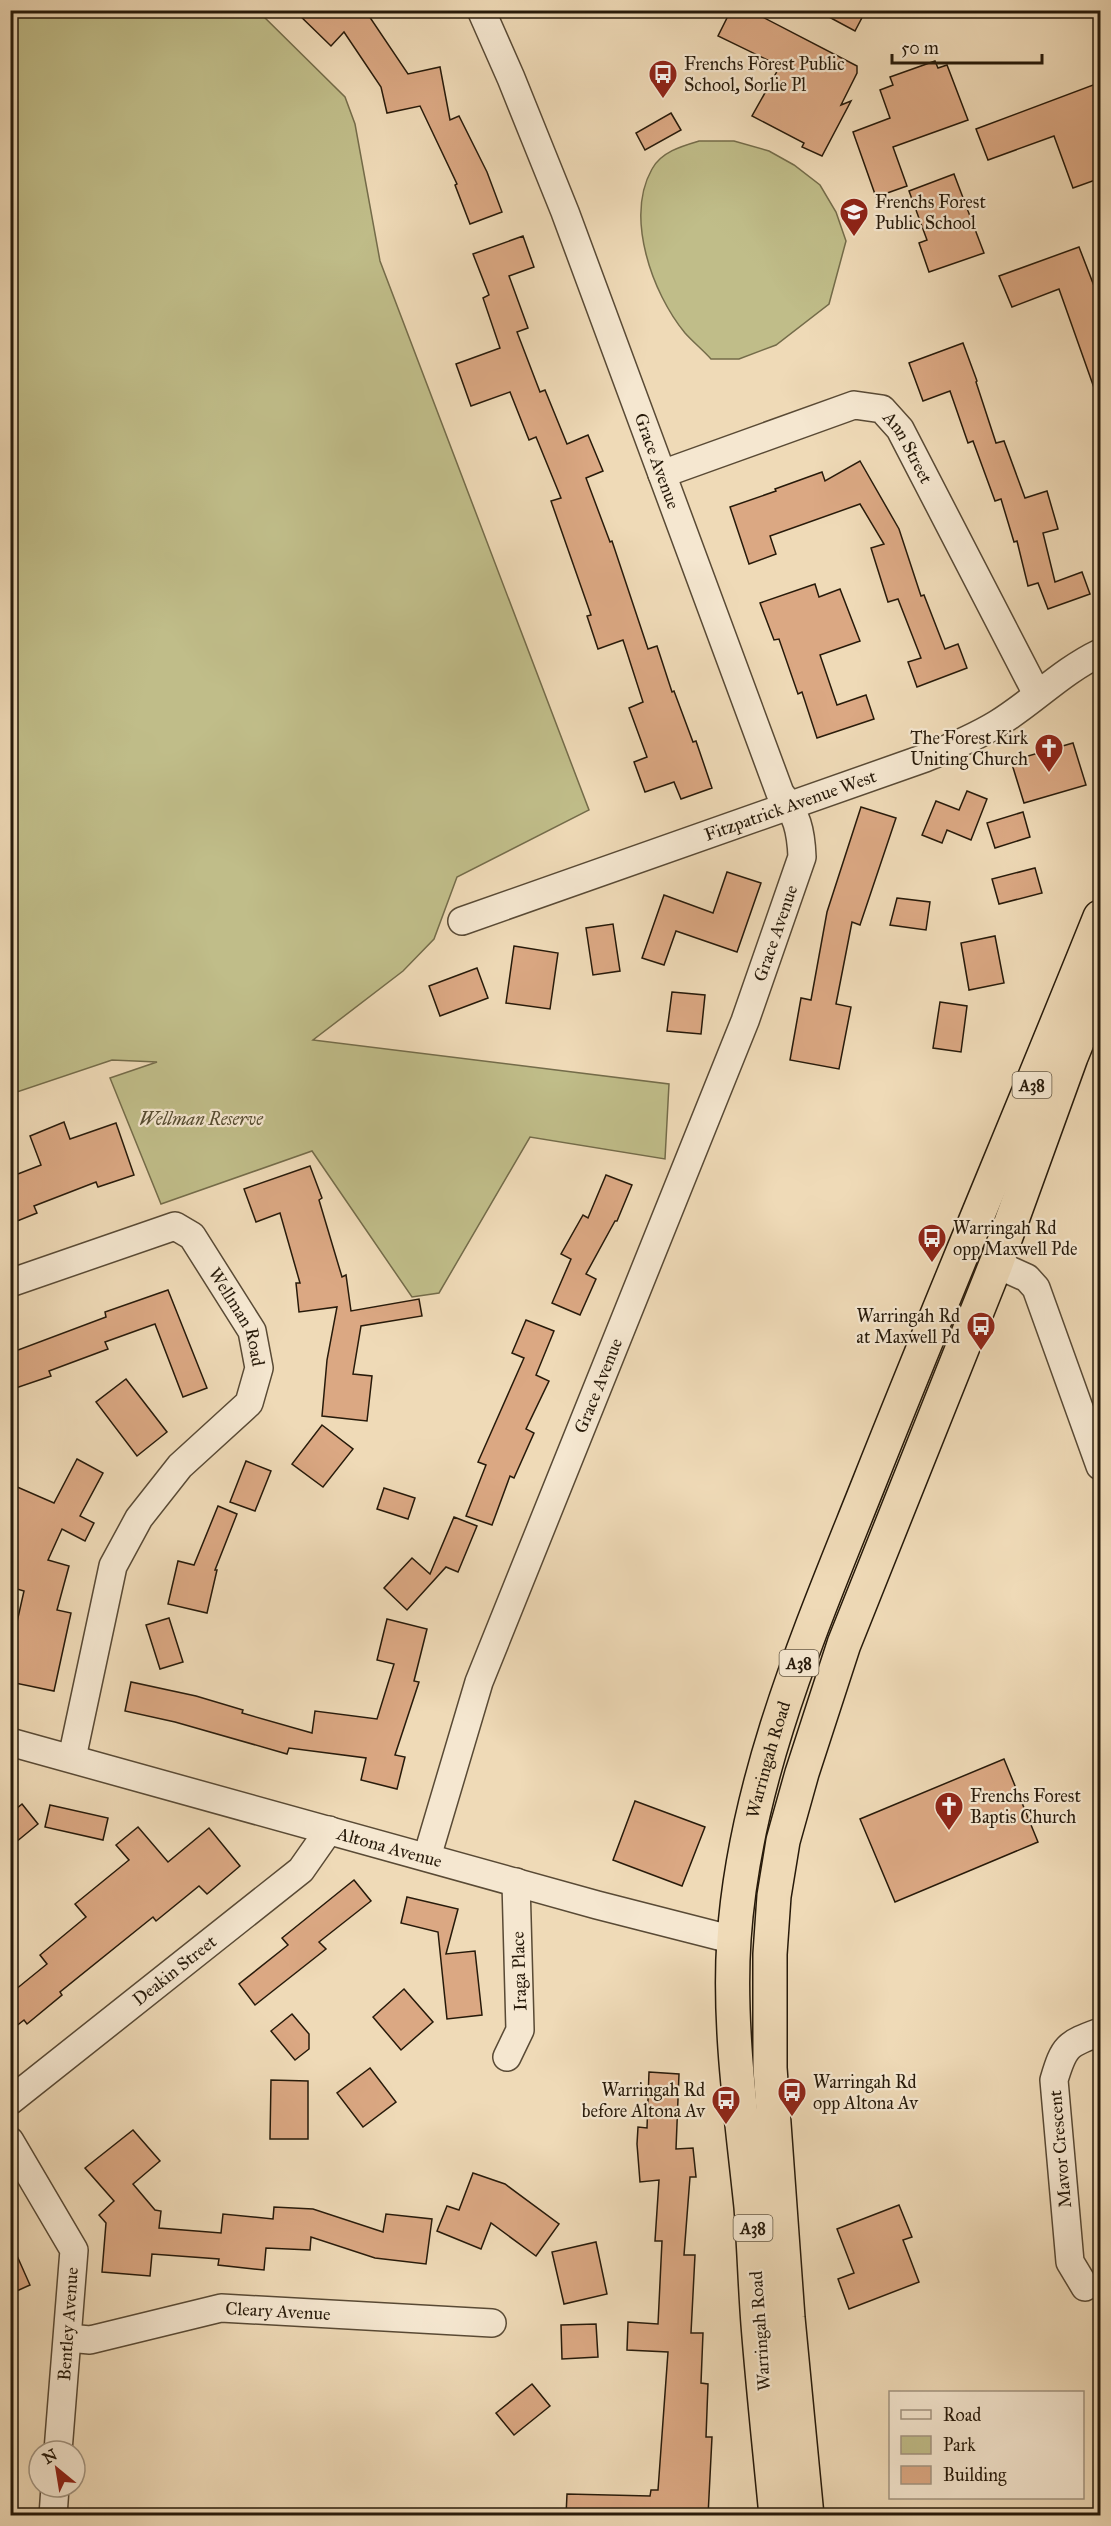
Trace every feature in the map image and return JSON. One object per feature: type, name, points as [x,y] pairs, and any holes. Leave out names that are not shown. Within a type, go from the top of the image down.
[{"type":"highway","name":"Warringah Road","points":[[776,2516],[734,2009],[734,1940],[748,1836],[767,1754],[813,1625],[961,1251],[990,1188],[1101,917]]},
{"type":"highway","name":"Warringah Road","points":[[807,2516],[770,2068],[770,1954],[774,1896],[783,1841],[826,1694],[844,1644],[996,1264],[1071,1057],[1101,986]]},
{"type":"highway","points":[[961,1251],[996,1264]]},
{"type":"highway","name":"Altona Avenue","points":[[734,1940],[770,1954]]},
{"type":"street","name":"Grace Avenue","points":[[427,1857],[479,1682],[746,1021],[802,858],[801,833],[789,805],[780,793],[540,148],[481,10]]},
{"type":"street","name":"Ann Street","points":[[662,474],[854,405],[882,410],[900,429],[1037,694]]},
{"type":"street","name":"Fitzpatrick Avenue West","points":[[462,921],[925,758],[969,740],[999,723],[1083,661],[1101,653]]},
{"type":"street","name":"Wellman Road","points":[[10,1283],[165,1227],[175,1226],[192,1236],[252,1331],[259,1368],[249,1403],[180,1466],[139,1518],[113,1566],[72,1758]]},
{"type":"street","points":[[996,1264],[1027,1278],[1036,1288],[1091,1411],[1101,1466]]},
{"type":"street","name":"Altona Avenue","points":[[13,1746],[72,1758],[516,1882],[734,1940]]},
{"type":"street","name":"Deakin Street","points":[[10,2101],[301,1870],[329,1830]]},
{"type":"street","name":"Iraga Place","points":[[507,2057],[520,2030],[516,1882]]},
{"type":"street","name":"Mavor Crescent","points":[[1085,2287],[1070,2262],[1053,2080],[1062,2053],[1079,2040],[1101,2032]]},
{"type":"street","name":"Bentley Avenue","points":[[10,2141],[74,2250],[59,2439]]},
{"type":"street","name":"Cleary Avenue","points":[[68,2338],[90,2340],[221,2308],[492,2323]]},
{"type":"street","points":[[53,2516],[54,2499]]},
{"type":"green space","name":"Wellman Reserve","points":[[10,11],[258,11],[345,97],[355,124],[380,261],[589,810],[457,877],[434,939],[403,971],[313,1040],[669,1084],[665,1159],[530,1137],[439,1293],[412,1297],[312,1151],[161,1204],[110,1078],[157,1062],[112,1060],[11,1094]]},
{"type":"green space","points":[[699,141],[734,141],[769,151],[794,165],[820,185],[836,212],[846,241],[829,304],[776,345],[739,359],[711,359],[685,333],[662,297],[646,254],[641,209],[644,188],[652,169],[666,154]]},
{"type":"building","points":[[294,10],[365,10],[408,74],[440,67],[450,120],[459,116],[487,172],[502,212],[470,224],[455,185],[457,184],[420,106],[387,113],[381,87],[344,32],[331,46]]},
{"type":"building","points":[[731,10],[749,10],[857,66],[857,73],[841,105],[851,101],[822,156],[802,147],[804,143],[752,116],[780,66],[718,36]]},
{"type":"building","points":[[816,10],[866,10],[855,31]]},
{"type":"building","points":[[935,61],[938,68],[947,65],[968,120],[893,147],[907,186],[876,197],[853,132],[890,118],[880,90],[893,85],[890,77]]},
{"type":"building","points":[[1101,82],[1101,178],[1073,188],[1054,136],[988,160],[976,129]]},
{"type":"building","points":[[671,113],[681,130],[645,150],[636,133]]},
{"type":"building","points":[[954,174],[984,253],[929,272],[919,243],[927,240],[909,191]]},
{"type":"building","points":[[523,236],[534,267],[509,276],[528,328],[517,332],[540,392],[545,390],[567,444],[588,435],[603,471],[586,478],[610,542],[612,541],[648,649],[657,646],[672,692],[674,691],[693,742],[696,741],[712,788],[681,799],[674,782],[645,792],[634,762],[647,757],[629,708],[643,702],[623,640],[598,649],[587,616],[591,615],[551,501],[561,498],[536,437],[529,440],[510,392],[471,406],[456,364],[500,348],[483,298],[489,295],[473,254]]},
{"type":"building","points":[[1079,247],[1101,304],[1101,399],[1098,399],[1059,289],[1012,307],[999,276]]},
{"type":"building","points":[[963,343],[996,443],[1004,441],[1025,498],[1047,491],[1058,529],[1043,533],[1055,582],[1082,572],[1090,594],[1048,609],[1038,583],[1028,586],[1017,541],[1014,542],[1001,499],[995,501],[973,441],[968,443],[950,391],[923,401],[909,363]]},
{"type":"building","points":[[860,461],[899,529],[921,596],[924,595],[945,649],[958,644],[967,668],[917,687],[908,662],[921,658],[898,599],[888,602],[871,548],[884,544],[860,504],[770,536],[776,554],[749,564],[730,507],[822,472],[825,481]]},
{"type":"building","points":[[815,584],[819,597],[840,589],[860,641],[820,655],[837,705],[866,695],[874,719],[817,738],[802,692],[798,694],[779,639],[774,640],[760,603]]},
{"type":"building","name":"The Forest Kirk Uniting Church","points":[[1073,743],[1086,785],[1024,803],[1011,761]]},
{"type":"building","points":[[967,791],[987,799],[971,840],[947,830],[942,843],[922,835],[936,801],[959,810]]},
{"type":"building","points":[[861,807],[896,818],[860,925],[852,922],[836,1004],[851,1007],[839,1069],[790,1060],[801,998],[811,1000],[827,912]]},
{"type":"building","points":[[1023,812],[1030,837],[995,848],[987,823]]},
{"type":"building","points":[[1035,868],[1042,893],[999,904],[992,879]]},
{"type":"building","points":[[727,872],[761,883],[737,952],[676,931],[664,965],[642,958],[664,895],[713,913]]},
{"type":"building","points":[[897,898],[930,902],[926,930],[890,925]]},
{"type":"building","points":[[613,924],[620,971],[593,975],[586,928]]},
{"type":"building","points":[[995,936],[1004,983],[969,990],[961,943]]},
{"type":"building","points":[[514,946],[558,953],[550,1009],[506,1003]]},
{"type":"building","points":[[477,968],[488,998],[440,1016],[429,986]]},
{"type":"building","points":[[672,992],[705,995],[701,1034],[667,1031]]},
{"type":"building","points":[[940,1002],[967,1006],[961,1052],[933,1048]]},
{"type":"building","points":[[64,1122],[70,1139],[116,1123],[134,1175],[98,1187],[96,1182],[34,1206],[37,1213],[10,1224],[10,1177],[41,1165],[30,1136]]},
{"type":"building","points":[[310,1166],[322,1198],[319,1200],[342,1277],[346,1275],[351,1311],[419,1299],[422,1316],[361,1326],[353,1374],[372,1376],[367,1421],[322,1416],[327,1360],[337,1307],[299,1312],[296,1283],[300,1283],[280,1213],[256,1222],[244,1189]]},
{"type":"building","points":[[606,1175],[632,1185],[617,1221],[586,1274],[596,1279],[580,1315],[552,1303],[571,1259],[561,1254],[583,1215],[588,1218]]},
{"type":"building","points":[[168,1290],[207,1388],[183,1397],[155,1324],[105,1342],[108,1349],[49,1371],[51,1376],[10,1390],[10,1353],[106,1317],[105,1312]]},
{"type":"building","points":[[526,1320],[554,1331],[536,1375],[549,1381],[526,1429],[534,1433],[514,1478],[510,1476],[492,1525],[466,1516],[486,1465],[478,1462],[524,1358],[512,1353]]},
{"type":"building","points":[[126,1379],[167,1432],[137,1456],[96,1402]]},
{"type":"building","points":[[322,1425],[353,1449],[323,1487],[292,1464]]},
{"type":"building","points":[[77,1459],[103,1473],[80,1516],[94,1523],[85,1541],[62,1529],[48,1560],[69,1566],[57,1610],[71,1613],[54,1691],[10,1682],[10,1653],[24,1591],[10,1587],[10,1497],[15,1486],[54,1503]]},
{"type":"building","points":[[246,1461],[271,1471],[255,1511],[230,1502]]},
{"type":"building","points":[[384,1488],[415,1498],[408,1519],[377,1509]]},
{"type":"building","points":[[218,1506],[237,1514],[215,1570],[217,1570],[207,1613],[168,1604],[178,1561],[194,1565]]},
{"type":"building","points":[[454,1517],[477,1526],[458,1572],[446,1567],[407,1610],[384,1588],[412,1558],[430,1574]]},
{"type":"building","points":[[169,1618],[183,1662],[160,1669],[146,1625]]},
{"type":"building","points":[[387,1619],[427,1629],[414,1681],[419,1682],[395,1755],[405,1757],[397,1789],[361,1780],[366,1758],[289,1748],[287,1754],[175,1722],[125,1711],[131,1682],[196,1696],[243,1710],[242,1713],[312,1733],[315,1711],[377,1719],[394,1664],[377,1660]]},
{"type":"building","name":"Frenchs Forest Baptis Church","points":[[1004,1759],[1038,1842],[895,1902],[860,1819]]},
{"type":"building","points":[[635,1801],[705,1827],[682,1886],[613,1860]]},
{"type":"building","points":[[22,1804],[38,1824],[10,1847],[10,1814]]},
{"type":"building","points":[[50,1805],[108,1818],[103,1840],[45,1827]]},
{"type":"building","points":[[138,1827],[168,1862],[209,1828],[240,1866],[207,1894],[199,1886],[156,1921],[153,1917],[60,1992],[62,1995],[27,2024],[24,2020],[10,2031],[10,1994],[47,1964],[40,1955],[86,1917],[75,1904],[129,1860],[116,1845]]},
{"type":"building","points":[[354,1880],[371,1901],[319,1942],[326,1949],[255,2005],[239,1984],[288,1945],[282,1938]]},
{"type":"building","points":[[407,1897],[458,1909],[446,1954],[475,1951],[482,2015],[447,2019],[438,1932],[401,1923]]},
{"type":"building","points":[[404,1989],[433,2022],[401,2050],[373,2017]]},
{"type":"building","points":[[292,2014],[309,2034],[309,2049],[295,2060],[271,2031]]},
{"type":"building","points":[[370,2068],[396,2102],[363,2127],[337,2093]]},
{"type":"building","points":[[649,2072],[679,2074],[676,2149],[693,2148],[696,2177],[690,2177],[684,2255],[695,2255],[691,2333],[703,2333],[701,2383],[708,2384],[706,2437],[712,2437],[708,2516],[566,2516],[567,2494],[650,2496],[651,2490],[658,2490],[668,2352],[627,2350],[628,2322],[658,2324],[662,2241],[655,2241],[659,2180],[640,2182],[637,2144],[638,2127],[647,2128]]},
{"type":"building","points":[[271,2080],[308,2081],[308,2139],[270,2139]]},
{"type":"building","points":[[133,2130],[160,2161],[133,2184],[155,2210],[161,2211],[159,2228],[221,2233],[223,2214],[273,2219],[274,2207],[313,2209],[383,2232],[386,2214],[432,2219],[426,2264],[375,2258],[311,2237],[310,2250],[266,2248],[264,2270],[218,2265],[219,2259],[152,2254],[150,2276],[102,2272],[106,2223],[99,2215],[114,2201],[85,2168]]},
{"type":"building","points":[[473,2173],[505,2184],[559,2224],[536,2256],[491,2223],[481,2249],[437,2231],[447,2206],[459,2210]]},
{"type":"building","points":[[899,2205],[912,2237],[903,2240],[919,2282],[849,2309],[838,2279],[854,2273],[837,2229]]},
{"type":"building","points":[[10,2240],[30,2285],[10,2294]]},
{"type":"building","points":[[596,2242],[607,2294],[564,2304],[552,2252]]},
{"type":"building","points":[[596,2324],[598,2357],[562,2359],[561,2325]]},
{"type":"building","points":[[532,2384],[550,2406],[514,2435],[496,2413]]},
{"type":"place","name":"Frenchs Forest Public School, Sorlie Pl","points":[[663,100]]},
{"type":"place","name":"Frenchs Forest Public School","points":[[854,238]]},
{"type":"place","name":"The Forest Kirk Uniting Church","points":[[1049,774]]},
{"type":"place","name":"Warringah Rd opp Maxwell Pde","points":[[932,1264]]},
{"type":"place","name":"Warringah Rd at Maxwell Pd","points":[[981,1352]]},
{"type":"place","name":"Frenchs Forest Baptis Church","points":[[949,1832]]},
{"type":"place","name":"Warringah Rd opp Altona Av","points":[[792,2118]]},
{"type":"place","name":"Warringah Rd before Altona Av","points":[[726,2126]]}]
